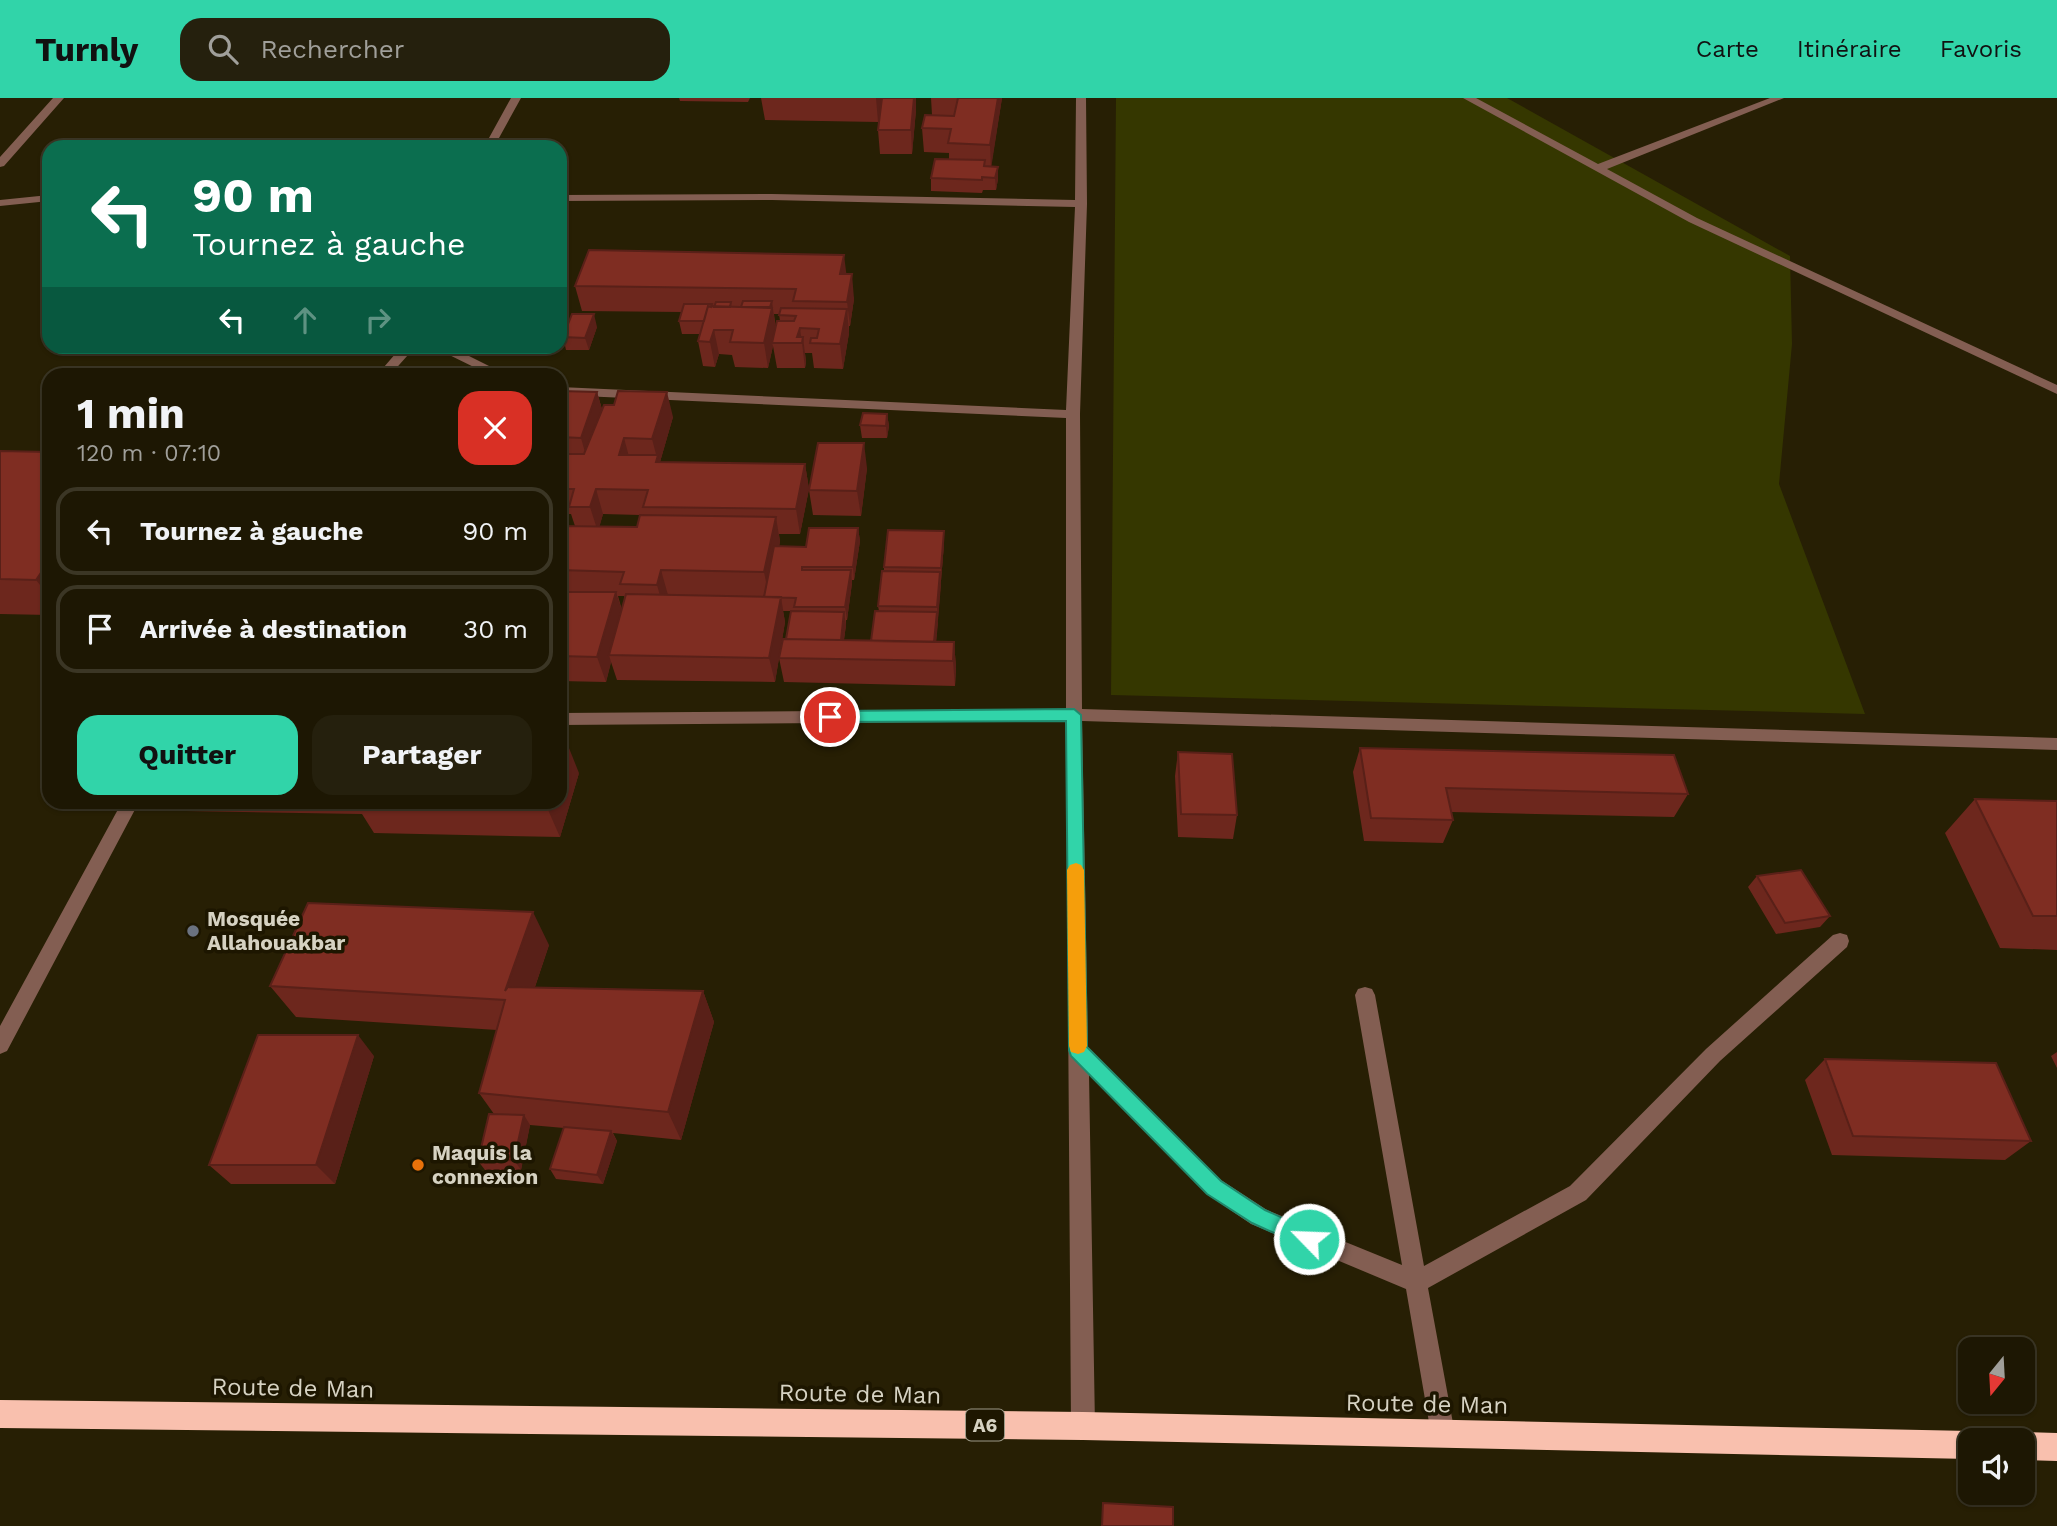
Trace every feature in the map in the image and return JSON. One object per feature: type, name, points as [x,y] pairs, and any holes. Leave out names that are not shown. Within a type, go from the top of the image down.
[{"type":"highway","name":"Route de Man","points":[[0,1415],[1083,1426],[1958,1445]]},
{"type":"highway","points":[[2035,1446],[2057,1447]]},
{"type":"street","points":[[0,164],[59,98]]},
{"type":"street","points":[[493,140],[516,98]]},
{"type":"street","points":[[1081,98],[1081,204],[1073,414],[1083,1426]]},
{"type":"street","points":[[1468,98],[1693,220],[2057,390]]},
{"type":"street","points":[[1598,168],[1779,98]]},
{"type":"street","points":[[567,198],[772,197],[1081,204]]},
{"type":"street","points":[[0,203],[42,199]]},
{"type":"street","points":[[390,368],[403,354]]},
{"type":"street","points":[[454,354],[485,368]]},
{"type":"street","points":[[567,390],[1073,414]]},
{"type":"street","points":[[567,719],[1074,715],[2057,744]]},
{"type":"street","points":[[0,1045],[126,809]]},
{"type":"street","points":[[1416,1282],[1578,1193],[1713,1055],[1840,941]]},
{"type":"street","points":[[1365,995],[1443,1434]]},
{"type":"street","points":[[1078,1050],[1214,1187],[1258,1217],[1416,1282]]},
{"type":"shaded area","points":[[1116,98],[1507,98],[1790,256],[1792,344],[1779,484],[1865,714],[1111,695]]},
{"type":"building","points":[[882,98],[914,98],[911,130],[878,130]]},
{"type":"building","points":[[958,98],[998,98],[990,145],[948,143],[951,129],[922,128],[925,115],[954,116]]},
{"type":"building","points":[[935,159],[985,160],[984,166],[998,167],[995,178],[931,178]]},
{"type":"building","points":[[589,250],[844,255],[840,274],[852,274],[847,302],[793,301],[796,289],[575,286]]},
{"type":"building","points":[[743,301],[772,301],[770,307],[741,307]]},
{"type":"building","points":[[716,302],[731,302],[730,307],[714,307]]},
{"type":"building","points":[[684,304],[712,304],[711,307],[708,306],[704,321],[679,321]]},
{"type":"building","points":[[708,306],[772,308],[764,343],[730,342],[733,330],[714,330],[710,342],[698,341]]},
{"type":"building","points":[[781,308],[847,309],[840,344],[810,343],[811,338],[817,338],[819,329],[800,328],[797,337],[803,337],[802,343],[772,343],[777,321],[794,321],[796,316],[779,315]]},
{"type":"building","points":[[572,314],[594,314],[585,338],[567,337],[567,327]]},
{"type":"building","points":[[567,391],[597,392],[581,438],[567,437]]},
{"type":"building","points":[[618,391],[667,392],[652,439],[624,438],[619,455],[658,455],[656,462],[805,464],[796,509],[643,507],[648,490],[596,489],[590,507],[569,507],[574,489],[567,489],[567,454],[584,454],[604,405],[614,405]]},
{"type":"building","points":[[863,413],[887,414],[886,426],[860,425]]},
{"type":"building","points":[[818,443],[864,443],[857,491],[809,490]]},
{"type":"building","points":[[0,451],[42,452],[42,571],[36,580],[0,579]]},
{"type":"building","points":[[640,515],[776,517],[764,572],[661,570],[657,585],[620,584],[624,572],[567,570],[567,526],[637,527]]},
{"type":"building","points":[[809,528],[858,528],[853,567],[802,567],[802,570],[851,570],[845,607],[794,607],[796,598],[764,597],[774,546],[806,547]]},
{"type":"building","points":[[888,530],[944,531],[941,568],[884,567]]},
{"type":"building","points":[[882,571],[940,572],[937,607],[878,606]]},
{"type":"building","points":[[567,592],[616,592],[597,657],[567,656]]},
{"type":"building","points":[[626,594],[781,597],[769,658],[609,655]]},
{"type":"building","points":[[791,611],[844,612],[841,640],[786,639]]},
{"type":"building","points":[[875,611],[937,612],[934,642],[871,641]]},
{"type":"building","points":[[783,639],[954,642],[953,661],[779,658]]},
{"type":"building","points":[[1360,748],[1674,755],[1688,794],[1446,788],[1453,820],[1371,818]]},
{"type":"building","points":[[1178,752],[1232,754],[1237,815],[1181,814]]},
{"type":"building","points":[[1975,799],[2057,801],[2057,916],[2033,916]]},
{"type":"building","points":[[1801,870],[1830,916],[1785,923],[1757,876]]},
{"type":"building","points":[[308,903],[533,912],[505,991],[508,987],[703,991],[668,1112],[479,1093],[505,1000],[270,986]]},
{"type":"building","points":[[258,1035],[358,1035],[316,1165],[209,1165]]},
{"type":"building","points":[[1825,1059],[1996,1063],[2031,1141],[1853,1136]]},
{"type":"building","points":[[489,1114],[524,1115],[514,1160],[478,1161]]},
{"type":"building","points":[[564,1127],[611,1131],[597,1175],[550,1169]]},
{"type":"building","points":[[1103,1503],[1173,1507],[1173,1526],[1102,1526]]},
{"type":"slow traffic","points":[[1076,870],[1078,1046]]},
{"type":"place","name":"Mosquée Allahouakbar","points":[[193,931]]},
{"type":"place","name":"Maquis la connexion","points":[[418,1165]]},
{"type":"route","points":[[830,717],[1074,715],[1078,1050],[1214,1187],[1258,1217],[1309,1239]]}]
